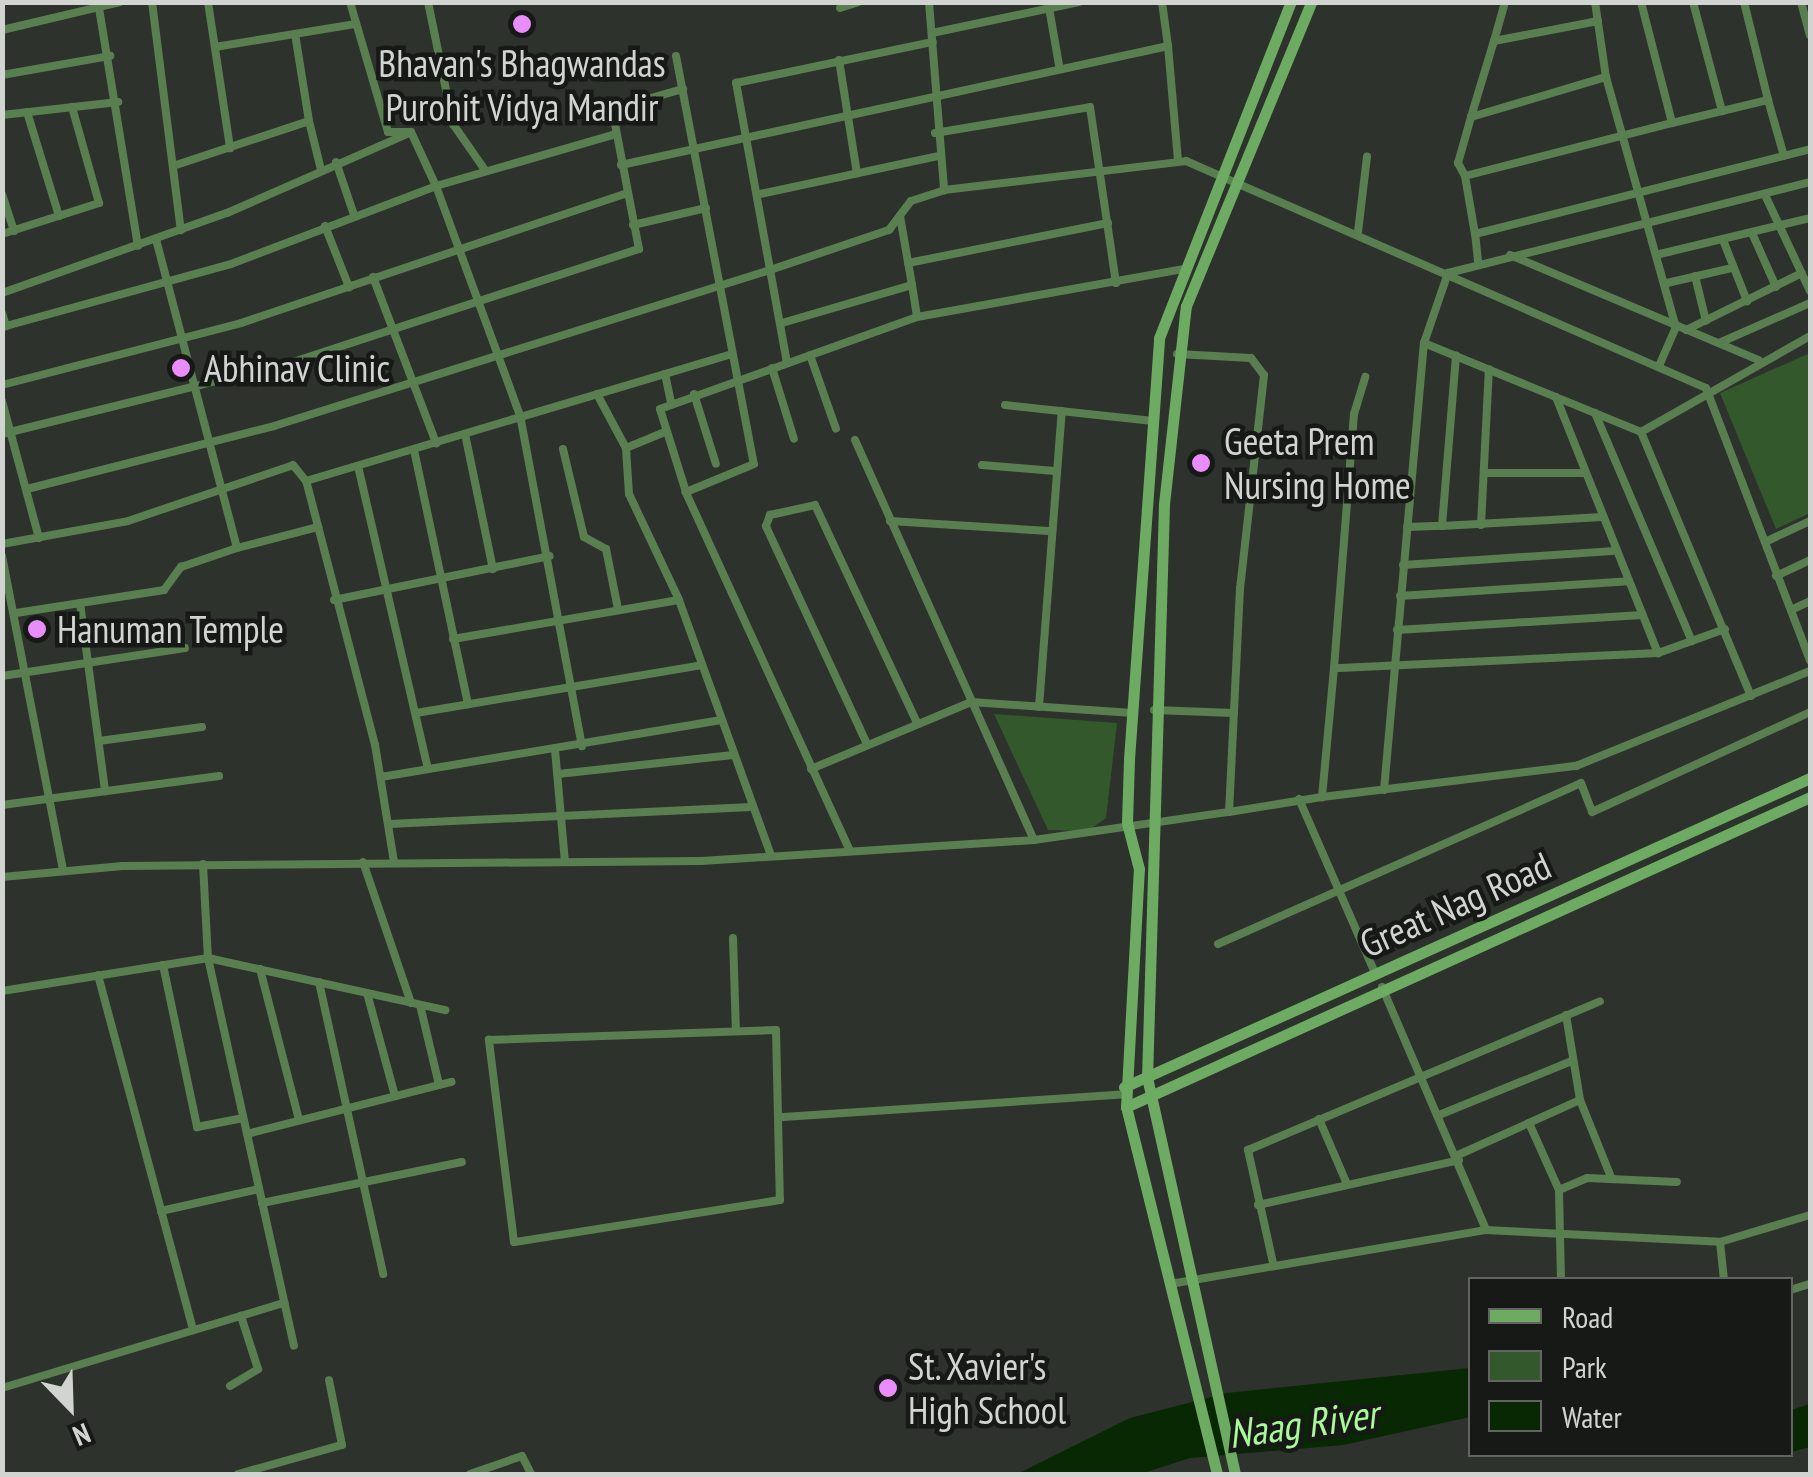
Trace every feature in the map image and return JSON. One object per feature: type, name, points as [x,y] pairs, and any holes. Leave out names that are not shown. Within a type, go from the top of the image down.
[{"type":"main road","points":[[1216,1472],[1192,1386],[1125,1096],[1139,869],[1127,823],[1156,352],[1220,168],[1292,2]]},
{"type":"main road","points":[[1232,1469],[1210,1383],[1193,1280],[1149,1098],[1154,710],[1177,354],[1236,176],[1312,2]]},
{"type":"main road","name":"Great Nag Road","points":[[1125,1096],[1147,1078],[1375,972],[1810,778]]},
{"type":"main road","name":"Great Nag Road","points":[[1125,1096],[1149,1098],[1382,987],[1810,797]]},
{"type":"main road","points":[[1375,972],[1382,987]]},
{"type":"street","points":[[2,30],[120,2]]},
{"type":"street","points":[[152,2],[181,230]]},
{"type":"street","points":[[208,2],[230,148]]},
{"type":"street","points":[[350,2],[388,132],[410,132]]},
{"type":"street","points":[[428,2],[453,124],[486,170]]},
{"type":"street","points":[[840,8],[858,2]]},
{"type":"street","points":[[929,2],[935,134],[944,190]]},
{"type":"street","points":[[787,363],[776,268],[736,83],[932,38],[1048,5],[1079,2]]},
{"type":"street","points":[[1162,2],[1178,160]]},
{"type":"street","points":[[1478,261],[1466,176],[1458,163],[1505,2]]},
{"type":"street","points":[[1595,2],[1606,76],[1681,328]]},
{"type":"street","points":[[1641,2],[1672,123]]},
{"type":"street","points":[[1694,2],[1722,111]]},
{"type":"street","points":[[1744,2],[1784,156]]},
{"type":"street","points":[[98,5],[118,102],[138,246]]},
{"type":"street","points":[[1048,5],[1059,65]]},
{"type":"street","points":[[1805,7],[1810,35]]},
{"type":"street","points":[[1494,41],[1598,21]]},
{"type":"street","points":[[214,47],[356,24]]},
{"type":"street","points":[[295,34],[321,170]]},
{"type":"street","points":[[621,165],[696,146],[850,117],[1059,65],[1168,46]]},
{"type":"street","points":[[2,75],[110,56]]},
{"type":"street","points":[[676,56],[696,146],[729,355],[754,464],[686,492]]},
{"type":"street","points":[[838,60],[857,174]]},
{"type":"street","points":[[1471,117],[1606,76]]},
{"type":"street","points":[[7,433],[194,387],[395,330],[476,300],[638,250],[612,110],[683,89]]},
{"type":"street","points":[[1466,176],[1768,100]]},
{"type":"street","points":[[2,115],[118,102]]},
{"type":"street","points":[[2,234],[99,204],[72,107]]},
{"type":"street","points":[[935,134],[1090,107],[1116,282]]},
{"type":"street","points":[[26,112],[59,216]]},
{"type":"street","points":[[173,166],[309,121]]},
{"type":"street","points":[[2,293],[156,240],[410,132]]},
{"type":"street","points":[[410,132],[436,186],[520,415],[550,556],[582,746]]},
{"type":"street","points":[[2,313],[6,326],[164,278],[231,264],[436,186],[616,134]]},
{"type":"street","points":[[1475,234],[1810,149]]},
{"type":"street","points":[[760,194],[938,156]]},
{"type":"street","points":[[1358,232],[1367,157]]},
{"type":"street","points":[[27,489],[212,443],[776,268],[888,230],[900,216],[944,190],[1101,164],[1178,160],[1220,168],[1706,388],[1776,576],[1806,639],[1810,661]]},
{"type":"street","points":[[336,162],[354,215]]},
{"type":"street","points":[[1384,790],[1424,343],[1448,273],[1478,261],[1810,182]]},
{"type":"street","points":[[2,385],[181,339],[348,287],[458,243],[627,193]]},
{"type":"street","points":[[2,194],[14,230]]},
{"type":"street","points":[[1765,195],[1810,291]]},
{"type":"street","points":[[633,225],[706,208]]},
{"type":"street","points":[[900,216],[917,318]]},
{"type":"street","points":[[1660,254],[1810,218]]},
{"type":"street","points":[[908,263],[1108,223]]},
{"type":"street","points":[[325,226],[348,287]]},
{"type":"street","points":[[1752,233],[1776,287]]},
{"type":"street","points":[[156,240],[212,443],[236,548]]},
{"type":"street","points":[[1723,240],[1747,301]]},
{"type":"street","points":[[1507,254],[1759,360]]},
{"type":"street","points":[[1666,283],[1732,268]]},
{"type":"street","points":[[850,851],[686,492],[660,410],[671,402],[917,318],[1183,269]]},
{"type":"street","points":[[1660,366],[1681,328],[1706,321],[1802,274]]},
{"type":"street","points":[[1695,276],[1706,321]]},
{"type":"street","points":[[374,277],[436,443]]},
{"type":"street","points":[[782,323],[912,285]]},
{"type":"street","points":[[1719,343],[1810,303]]},
{"type":"street","points":[[1641,432],[1706,388],[1810,336]]},
{"type":"street","points":[[1424,343],[1641,432],[1751,696]]},
{"type":"street","points":[[1177,354],[1251,358],[1264,375],[1234,713],[1230,812]]},
{"type":"street","points":[[306,481],[729,355]]},
{"type":"street","points":[[810,355],[836,429]]},
{"type":"street","points":[[1442,526],[1456,356]]},
{"type":"street","points":[[772,368],[794,439]]},
{"type":"street","points":[[1481,526],[1489,370]]},
{"type":"street","points":[[666,374],[671,402]]},
{"type":"street","points":[[1322,798],[1354,414],[1365,378]]},
{"type":"street","points":[[598,394],[626,448],[629,494],[678,600],[770,856]]},
{"type":"street","points":[[694,394],[716,464]]},
{"type":"street","points":[[1555,396],[1658,653]]},
{"type":"street","points":[[2,401],[7,433],[27,489],[38,538]]},
{"type":"street","points":[[1006,406],[1153,421]]},
{"type":"street","points":[[1040,707],[1049,530],[1062,412]]},
{"type":"street","points":[[1596,413],[1692,641]]},
{"type":"street","points":[[626,448],[664,432]]},
{"type":"street","points":[[465,434],[493,569]]},
{"type":"street","points":[[855,440],[1034,840]]},
{"type":"street","points":[[563,449],[584,537],[606,549],[618,609]]},
{"type":"street","points":[[414,450],[468,704]]},
{"type":"street","points":[[2,544],[128,521],[293,465],[306,481],[318,527],[380,777],[394,862]]},
{"type":"street","points":[[982,465],[1056,471]]},
{"type":"street","points":[[358,466],[428,769]]},
{"type":"street","points":[[1484,474],[1584,472]]},
{"type":"street","points":[[867,744],[766,526],[770,516],[814,505],[917,723]]},
{"type":"street","points":[[1407,528],[1602,517]]},
{"type":"street","points":[[1764,542],[1810,520]]},
{"type":"street","points":[[890,521],[1049,530]]},
{"type":"street","points":[[16,612],[164,590],[181,567],[318,527]]},
{"type":"street","points":[[1403,566],[1616,551]]},
{"type":"street","points":[[2,556],[32,674],[63,872]]},
{"type":"street","points":[[334,600],[550,556]]},
{"type":"street","points":[[1776,576],[1810,560]]},
{"type":"street","points":[[1400,596],[1629,582]]},
{"type":"street","points":[[453,639],[678,600]]},
{"type":"street","points":[[1791,610],[1810,601]]},
{"type":"street","points":[[80,603],[104,791]]},
{"type":"street","points":[[1397,630],[1643,616]]},
{"type":"street","points":[[1334,668],[1658,653],[1725,629]]},
{"type":"street","points":[[2,676],[185,648]]},
{"type":"street","points":[[416,712],[702,665]]},
{"type":"street","points":[[2,877],[203,864],[770,856],[1034,840],[1299,799],[1576,766],[1810,671]]},
{"type":"street","points":[[811,769],[972,702],[1133,713]]},
{"type":"street","points":[[1154,710],[1234,713]]},
{"type":"street","points":[[1576,766],[1592,812],[1810,712]]},
{"type":"street","points":[[380,777],[721,720]]},
{"type":"street","points":[[98,741],[202,727]]},
{"type":"street","points":[[555,750],[565,861]]},
{"type":"street","points":[[558,774],[733,755]]},
{"type":"street","points":[[2,805],[219,776]]},
{"type":"street","points":[[1218,944],[1581,782]]},
{"type":"street","points":[[1299,799],[1375,972]]},
{"type":"street","points":[[389,824],[562,821],[752,806]]},
{"type":"street","points":[[362,862],[416,1004],[439,1085]]},
{"type":"street","points":[[203,864],[208,958],[294,1346]]},
{"type":"street","points":[[733,938],[736,1031]]},
{"type":"street","points":[[2,991],[208,958],[445,1010]]},
{"type":"street","points":[[163,965],[197,1127],[243,1118]]},
{"type":"street","points":[[260,969],[299,1120]]},
{"type":"street","points":[[98,975],[193,1330]]},
{"type":"street","points":[[319,982],[383,1274]]},
{"type":"street","points":[[1382,987],[1486,1230]]},
{"type":"street","points":[[367,993],[395,1096]]},
{"type":"street","points":[[1273,1263],[1248,1150],[1600,1002]]},
{"type":"street","points":[[1566,1015],[1580,1100],[1611,1177]]},
{"type":"street","points":[[776,1030],[783,1117],[780,1200],[514,1242],[489,1040],[776,1030]]},
{"type":"street","points":[[1439,1115],[1572,1061]]},
{"type":"street","points":[[247,1134],[451,1082]]},
{"type":"street","points":[[783,1117],[1125,1096]]},
{"type":"street","points":[[1258,1205],[1458,1158],[1580,1100]]},
{"type":"street","points":[[1319,1119],[1347,1184]]},
{"type":"street","points":[[1528,1124],[1559,1190],[1562,1277]]},
{"type":"street","points":[[262,1203],[462,1162]]},
{"type":"street","points":[[1559,1190],[1611,1177],[1677,1182]]},
{"type":"street","points":[[161,1211],[259,1190]]},
{"type":"street","points":[[1170,1284],[1273,1263],[1486,1230],[1720,1242],[1810,1215]]},
{"type":"street","points":[[1720,1242],[1724,1277]]},
{"type":"street","points":[[2,1388],[284,1302]]},
{"type":"street","points":[[230,1386],[258,1369],[241,1316]]},
{"type":"street","points":[[238,1474],[342,1445],[329,1380]]},
{"type":"street","points":[[470,1474],[522,1456],[531,1474]]},
{"type":"green space","points":[[1810,353],[1810,513],[1776,529],[1720,393]]},
{"type":"green space","points":[[994,714],[1117,723],[1106,818],[1088,831],[1048,830]]},
{"type":"water","name":"Naag River","points":[[1468,1368],[1468,1417],[1343,1445],[1190,1458],[1140,1474],[1017,1474],[1130,1418],[1227,1393]]},
{"type":"water","points":[[1810,1404],[1810,1447],[1793,1451],[1793,1409]]},
{"type":"place","name":"Bhavan's Bhagwandas Purohit Vidya Mandir","points":[[522,24]]},
{"type":"place","name":"Abhinav Clinic","points":[[181,368]]},
{"type":"place","name":"Geeta Prem Nursing Home","points":[[1201,463]]},
{"type":"place","name":"Hanuman Temple","points":[[37,629]]},
{"type":"place","name":"St. Xavier's High School","points":[[888,1388]]}]
